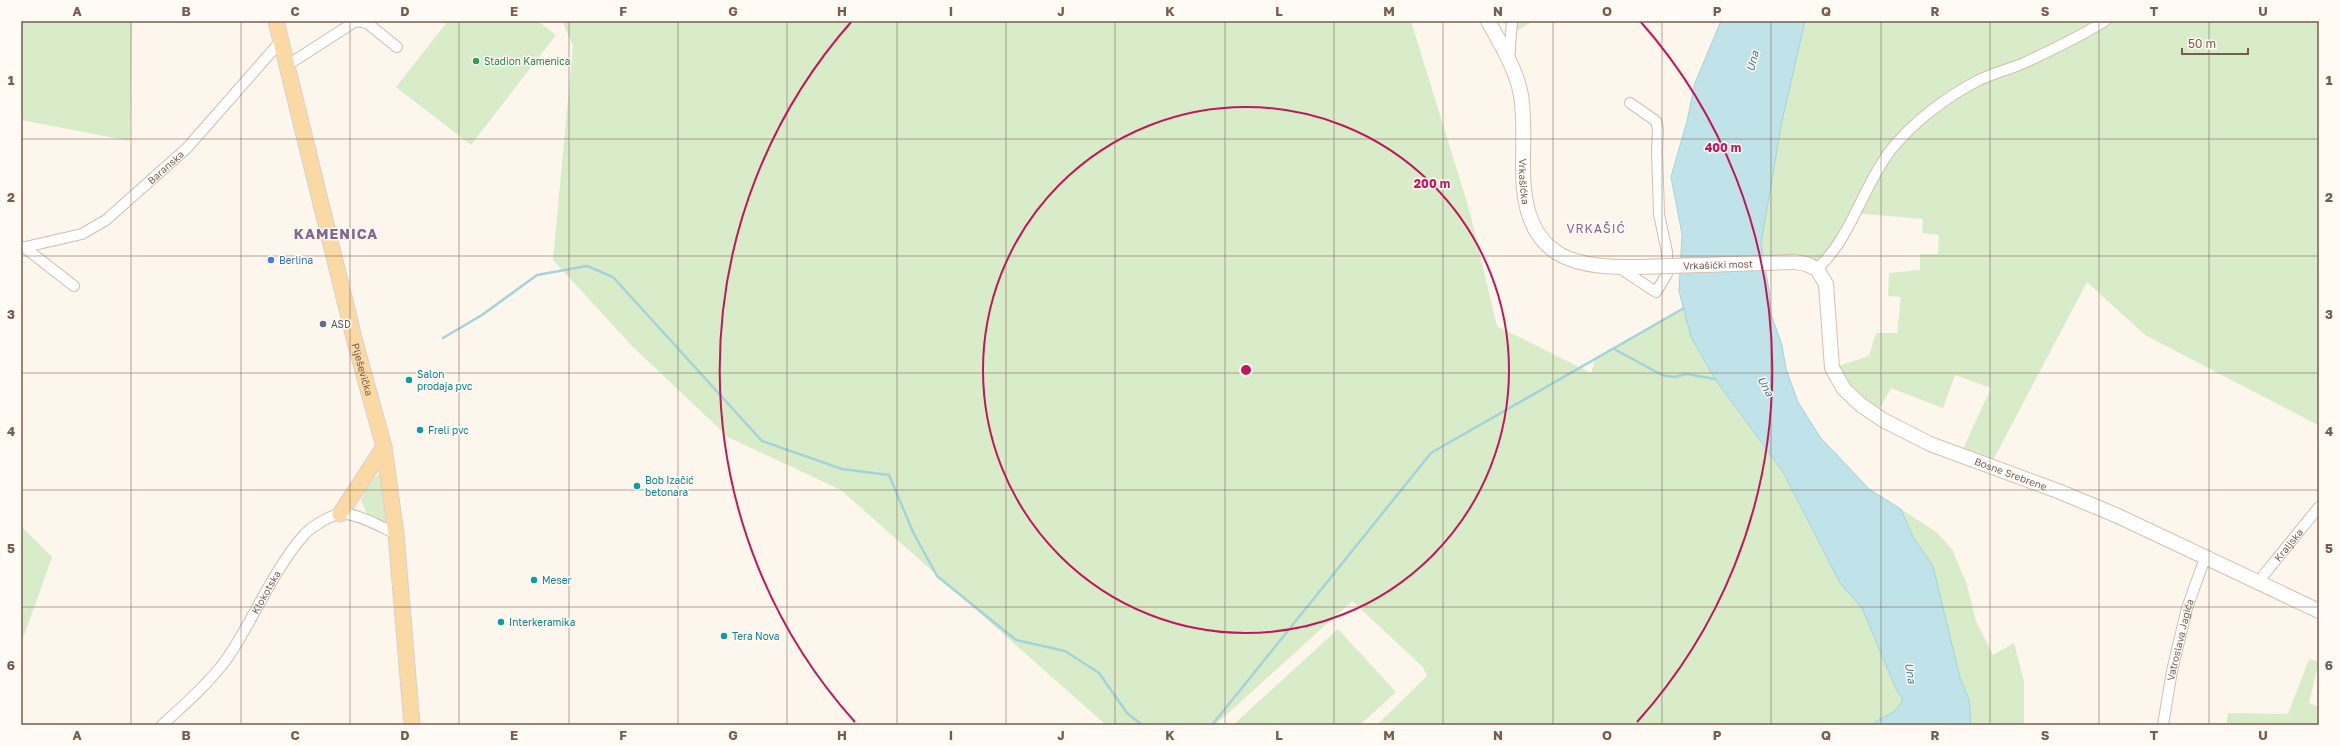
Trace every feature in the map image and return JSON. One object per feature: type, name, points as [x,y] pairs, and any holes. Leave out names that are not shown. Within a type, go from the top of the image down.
[{"type":"main road","name":"Plješevička","points":[[279,22],[280,42],[355,342],[384,448],[396,534],[412,725]]},
{"type":"main road","points":[[340,514],[384,448]]},
{"type":"street","points":[[286,66],[356,21],[367,23],[397,47]]},
{"type":"street","name":"Vrkašićka","points":[[1488,21],[1509,61],[1521,95],[1524,121],[1524,189],[1534,230],[1545,245],[1562,257],[1598,266],[1640,267]]},
{"type":"street","points":[[1509,61],[1512,21]]},
{"type":"street","points":[[1817,269],[1829,258],[1862,197],[1890,151],[1937,105],[1979,80],[2030,60],[2069,42],[2105,21]]},
{"type":"street","name":"Baranska","points":[[23,247],[82,234],[106,220],[187,148],[280,42]]},
{"type":"street","points":[[1618,267],[1656,292],[1667,274],[1667,252],[1659,214],[1657,151],[1658,128],[1656,121],[1630,103]]},
{"type":"street","points":[[23,247],[74,286]]},
{"type":"street","name":"Vrkašićki most","points":[[1640,267],[1796,262],[1806,264],[1817,269]]},
{"type":"street","name":"Bosne Srebrene","points":[[1817,269],[1823,276],[1828,295],[1832,368],[1844,389],[1861,405],[1883,420],[1930,444],[2058,491],[2118,516],[2319,612]]},
{"type":"street","name":"Kraljska","points":[[2258,582],[2319,507]]},
{"type":"street","points":[[340,514],[354,516],[396,534]]},
{"type":"street","name":"Klokotska","points":[[162,725],[191,699],[224,661],[304,536],[313,527],[340,514]]},
{"type":"street","name":"Vatroslava Jagića","points":[[2163,725],[2172,671],[2186,608],[2205,558]]},
{"type":"green space","points":[[21,21],[132,21],[130,141],[21,120]]},
{"type":"green space","name":"Stadion Kamenica","points":[[448,21],[538,21],[556,35],[471,145],[396,87]]},
{"type":"green space","points":[[562,21],[1411,21],[1469,209],[1497,326],[1591,373],[1596,358],[1684,308],[1691,337],[1715,379],[1783,472],[1840,583],[1862,608],[1896,689],[1903,700],[1895,711],[1875,722],[1874,725],[1377,725],[1427,676],[1423,667],[1352,601],[1215,725],[1106,725],[841,490],[728,437],[633,347],[553,260],[573,46]]},
{"type":"green space","points":[[1512,21],[1533,21],[1512,34]]},
{"type":"green space","points":[[1805,21],[2319,21],[2318,425],[2145,335],[2087,282],[1990,466],[1960,455],[1991,388],[1955,375],[1943,408],[1891,388],[1876,415],[1832,368],[1869,356],[1876,333],[1897,333],[1901,297],[1888,296],[1889,273],[1920,270],[1920,254],[1938,254],[1939,235],[1922,233],[1923,219],[1854,213],[1817,269],[1760,264],[1761,245],[1782,121]]},
{"type":"green space","points":[[381,472],[389,528],[368,516],[361,500],[369,483]]},
{"type":"green space","points":[[1901,509],[1936,532],[1952,549],[1967,585],[1976,621],[1993,655],[2014,643],[2024,682],[2024,725],[1971,725],[1969,699],[1960,678],[1933,566],[1913,537]]},
{"type":"green space","points":[[21,526],[52,557],[21,644]]},
{"type":"green space","points":[[1338,629],[1396,692],[1360,725],[1233,725]]},
{"type":"green space","points":[[2309,659],[2319,662],[2309,703],[2319,707],[2319,725],[2226,725],[2228,713],[2288,714]]},
{"type":"water","name":"Una","points":[[1721,21],[1805,21],[1782,121],[1761,244],[1769,290],[1771,314],[1782,345],[1786,369],[1798,402],[1820,437],[1869,489],[1901,509],[1913,537],[1933,566],[1960,678],[1969,699],[1971,725],[1874,725],[1875,722],[1895,711],[1903,700],[1896,689],[1862,608],[1840,583],[1783,472],[1715,379],[1691,337],[1679,291],[1682,234],[1671,177],[1687,121],[1695,83]]},
{"type":"waterway","points":[[443,338],[482,315],[537,275],[587,266],[613,277],[762,441],[842,469],[889,475],[913,532],[937,576],[1016,640],[1065,651],[1099,673],[1127,713],[1142,725]]},
{"type":"waterway","points":[[1212,725],[1431,453],[1684,308]]},
{"type":"waterway","points":[[1614,349],[1662,375],[1674,377],[1687,374],[1715,379]]},
{"type":"place","name":"Stadion Kamenica","points":[[476,61]]},
{"type":"place","name":"Berlina","points":[[271,260]]},
{"type":"place","name":"ASD","points":[[323,324]]},
{"type":"place","name":"Salon prodaja pvc","points":[[409,380]]},
{"type":"place","name":"Freli pvc","points":[[420,430]]},
{"type":"place","name":"Bob Izačić betonara","points":[[637,486]]},
{"type":"place","name":"Meser","points":[[534,580]]},
{"type":"place","name":"Interkeramika","points":[[501,622]]},
{"type":"place","name":"Tera Nova","points":[[724,636]]},
{"type":"district","name":"VRKAŠIĆ","points":[[1596,228]]},
{"type":"district","name":"KAMENICA","points":[[336,233]]}]
